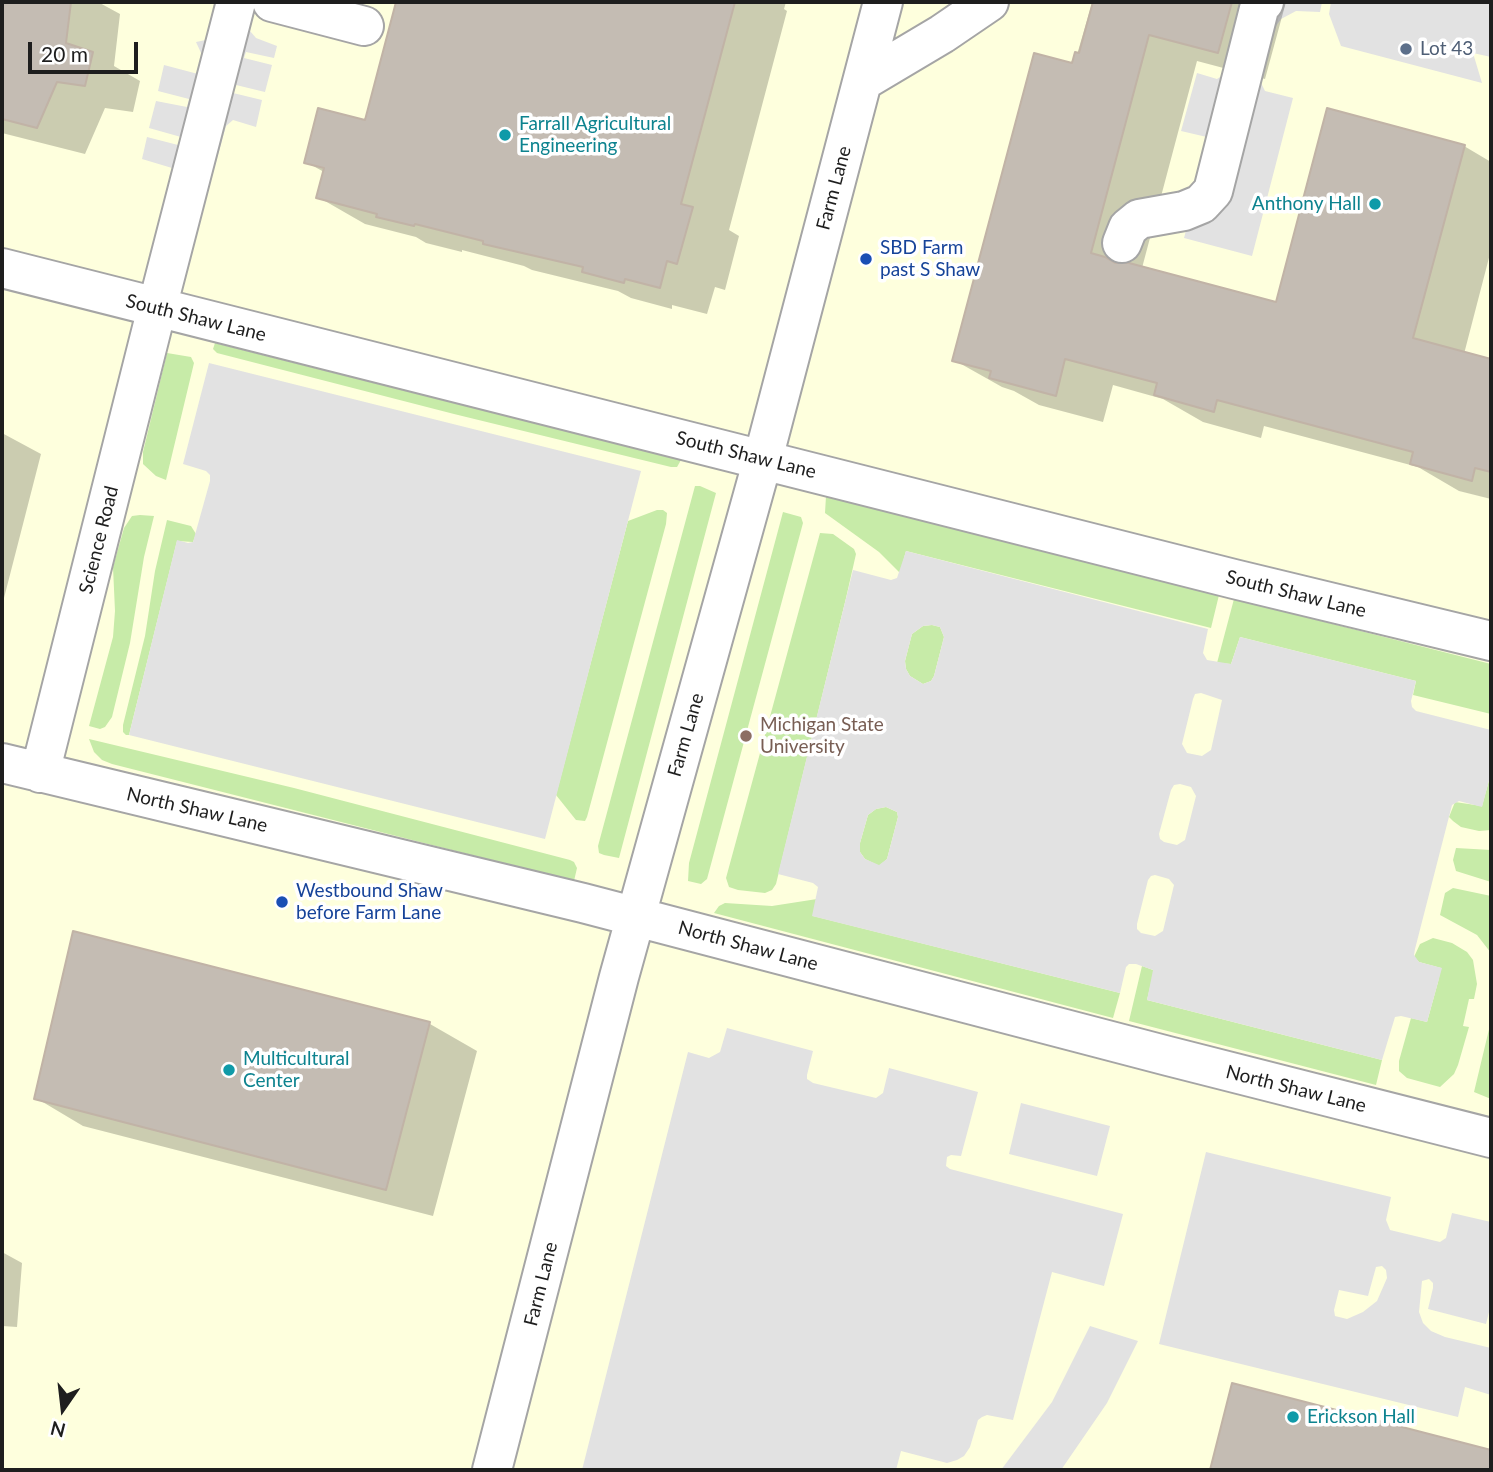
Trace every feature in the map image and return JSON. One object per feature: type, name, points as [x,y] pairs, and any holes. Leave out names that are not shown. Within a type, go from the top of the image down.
[{"type":"street","name":"Science Road","points":[[40,773],[156,308],[236,2]]},
{"type":"street","points":[[271,2],[364,26]]},
{"type":"street","name":"Farm Lane","points":[[492,1470],[636,917],[763,459],[883,2]]},
{"type":"street","points":[[863,81],[942,34],[989,2]]},
{"type":"street","points":[[1122,243],[1128,228],[1139,219],[1184,211],[1201,204],[1213,191],[1261,5],[1264,2]]},
{"type":"street","name":"South Shaw Lane","points":[[2,268],[1234,579],[1491,641]]},
{"type":"street","name":"North Shaw Lane","points":[[2,763],[636,917],[1491,1138]]},
{"type":"shaded area","name":"Michigan State University","points":[[2,2],[1491,2],[1491,1470],[2,1470]]},
{"type":"shaded area","points":[[1247,2],[1322,2],[1320,12],[1296,11],[1281,19],[1270,34],[1258,77],[1265,91],[1293,98],[1252,256],[1184,238],[1211,138],[1181,131],[1197,73],[1217,79],[1229,71]]},
{"type":"shaded area","points":[[1331,2],[1491,2],[1491,57],[1473,53],[1482,83],[1341,46],[1329,14]]},
{"type":"shaded area","points":[[250,31],[256,38],[277,46],[274,58],[246,52],[244,58],[272,65],[265,92],[236,85],[233,93],[262,100],[256,127],[233,120],[226,126],[209,187],[169,178],[172,168],[142,159],[147,137],[178,145],[181,137],[149,128],[156,101],[187,107],[189,99],[158,91],[164,65],[198,74],[202,55],[196,42]]},
{"type":"shaded area","points":[[209,363],[641,471],[545,839],[129,735],[177,540],[193,542],[210,481],[210,475],[206,471],[183,464]]},
{"type":"shaded area","points":[[906,551],[1208,629],[1203,653],[1207,660],[1231,664],[1240,637],[1416,681],[1411,701],[1416,711],[1491,730],[1491,773],[1482,807],[1459,801],[1452,805],[1415,949],[1414,955],[1419,962],[1442,968],[1427,1022],[1395,1017],[1382,1060],[1147,1000],[1153,970],[1136,964],[1126,967],[1120,993],[812,916],[818,887],[813,883],[778,874],[853,570],[891,580],[897,578]],"holes":[[[923,626],[940,627],[944,637],[934,676],[931,681],[923,684],[910,676],[905,661],[912,634]],[[1201,693],[1222,700],[1211,750],[1202,756],[1187,753],[1182,744],[1195,694]],[[1174,785],[1191,787],[1196,796],[1185,840],[1177,845],[1164,842],[1159,834]],[[886,807],[897,812],[887,859],[879,865],[865,859],[860,852],[868,815],[876,809]],[[1155,875],[1169,879],[1174,885],[1163,931],[1155,936],[1141,933],[1137,929],[1148,880]]]},
{"type":"shaded area","points":[[727,1028],[813,1051],[807,1079],[813,1083],[876,1098],[883,1093],[889,1068],[978,1092],[961,1156],[947,1157],[946,1166],[1123,1214],[1104,1286],[1052,1272],[1013,1420],[987,1415],[982,1417],[978,1420],[970,1447],[964,1456],[957,1460],[947,1463],[901,1451],[896,1470],[582,1470],[688,1052],[709,1058],[720,1052]]},
{"type":"shaded area","points":[[1021,1103],[1110,1126],[1097,1176],[1009,1154]]},
{"type":"shaded area","points":[[1206,1152],[1391,1197],[1386,1220],[1390,1230],[1440,1242],[1446,1238],[1452,1213],[1491,1222],[1491,1304],[1486,1324],[1428,1309],[1433,1283],[1429,1279],[1422,1281],[1419,1312],[1423,1323],[1431,1331],[1491,1348],[1491,1395],[1465,1387],[1458,1417],[1159,1344]],"holes":[[[1382,1266],[1386,1270],[1387,1278],[1377,1301],[1363,1312],[1347,1319],[1335,1316],[1339,1290],[1368,1296],[1376,1267]]]},
{"type":"shaded area","points":[[1090,1326],[1138,1341],[1107,1403],[1061,1470],[1001,1470],[1052,1402]]},
{"type":"green space","points":[[215,343],[681,460],[677,467],[671,467],[454,414],[217,353],[213,349]]},
{"type":"green space","points":[[167,353],[191,357],[194,363],[166,480],[156,476],[143,464],[143,452]]},
{"type":"green space","points":[[695,486],[716,493],[619,858],[604,855],[599,853],[598,846]]},
{"type":"green space","points":[[826,496],[1219,595],[1211,628],[906,551],[900,573],[879,552],[825,513]]},
{"type":"green space","points":[[657,510],[667,513],[666,524],[587,817],[585,821],[576,820],[556,795],[628,521]]},
{"type":"green space","points":[[783,512],[801,517],[803,523],[707,879],[701,884],[688,881],[689,863]]},
{"type":"green space","points":[[132,516],[154,516],[144,557],[130,643],[112,717],[105,727],[100,729],[89,726],[113,637],[113,567],[124,528]]},
{"type":"green space","points":[[167,520],[191,526],[196,534],[193,542],[177,541],[129,735],[126,735],[123,725],[145,636],[155,571]]},
{"type":"green space","points":[[820,533],[833,534],[854,549],[856,554],[846,598],[776,884],[772,890],[765,893],[738,890],[729,887],[726,878]]},
{"type":"green space","points":[[1234,599],[1491,664],[1491,714],[1413,695],[1416,681],[1240,637],[1231,664],[1217,663]]},
{"type":"green space","points":[[923,626],[940,627],[944,637],[934,676],[931,681],[923,684],[910,676],[905,661],[912,634]]},
{"type":"green space","points":[[89,739],[294,788],[570,860],[577,868],[574,881],[112,764],[102,760],[94,752]]},
{"type":"green space","points":[[1491,773],[1491,830],[1479,831],[1461,827],[1449,817],[1455,802],[1482,806]]},
{"type":"green space","points":[[886,807],[897,812],[898,817],[887,859],[879,866],[865,859],[860,852],[860,843],[868,815],[876,809]]},
{"type":"green space","points":[[1456,848],[1491,850],[1491,882],[1456,871],[1453,860]]},
{"type":"green space","points":[[1453,888],[1491,896],[1491,953],[1477,935],[1440,915],[1445,893]]},
{"type":"green space","points":[[817,899],[813,916],[1120,993],[1113,1018],[714,913],[725,903],[772,906]]},
{"type":"green space","points":[[1433,938],[1452,943],[1467,952],[1473,960],[1477,984],[1474,999],[1469,999],[1463,1026],[1469,1027],[1458,1065],[1454,1074],[1440,1087],[1407,1078],[1399,1071],[1399,1061],[1411,1018],[1427,1022],[1438,982],[1441,968],[1419,962],[1414,957],[1420,944]]},
{"type":"green space","points":[[1142,966],[1153,970],[1147,1000],[1382,1060],[1376,1085],[1129,1021]]},
{"type":"green space","points":[[1491,1021],[1491,1099],[1474,1092]]},
{"type":"building","points":[[2,2],[71,2],[66,43],[93,52],[85,86],[57,82],[37,128],[2,119]]},
{"type":"building","name":"Farrall Agricultural Engineering","points":[[396,2],[735,2],[681,204],[693,207],[677,264],[667,261],[660,288],[625,279],[624,283],[582,272],[583,267],[483,244],[483,241],[415,224],[414,226],[376,217],[377,214],[316,198],[324,168],[304,163],[318,108],[365,120]]},
{"type":"building","name":"Anthony Hall","points":[[1093,2],[1232,2],[1218,53],[1149,35],[1091,253],[1115,263],[1129,263],[1276,302],[1327,108],[1465,145],[1413,338],[1491,359],[1491,472],[1475,468],[1472,481],[1410,464],[1413,452],[1217,400],[1214,412],[1154,395],[1157,383],[1065,359],[1056,396],[989,378],[991,371],[952,361],[1034,53],[1072,63],[1075,52],[1079,53]]},
{"type":"building","name":"Multicultural Center","points":[[73,931],[430,1022],[386,1190],[34,1099]]},
{"type":"building","name":"Erickson Hall","points":[[1232,1383],[1491,1450],[1491,1470],[1210,1470]]},
{"type":"place","name":"Lot 43","points":[[1406,49]]},
{"type":"place","name":"Farrall Agricultural Engineering","points":[[505,135]]},
{"type":"place","name":"Anthony Hall","points":[[1375,204]]},
{"type":"place","name":"SBD Farm past S Shaw","points":[[866,259]]},
{"type":"place","name":"Michigan State University","points":[[746,736]]},
{"type":"place","name":"Westbound Shaw before Farm Lane","points":[[282,902]]},
{"type":"place","name":"Multicultural Center","points":[[229,1070]]},
{"type":"place","name":"Erickson Hall","points":[[1293,1417]]}]
